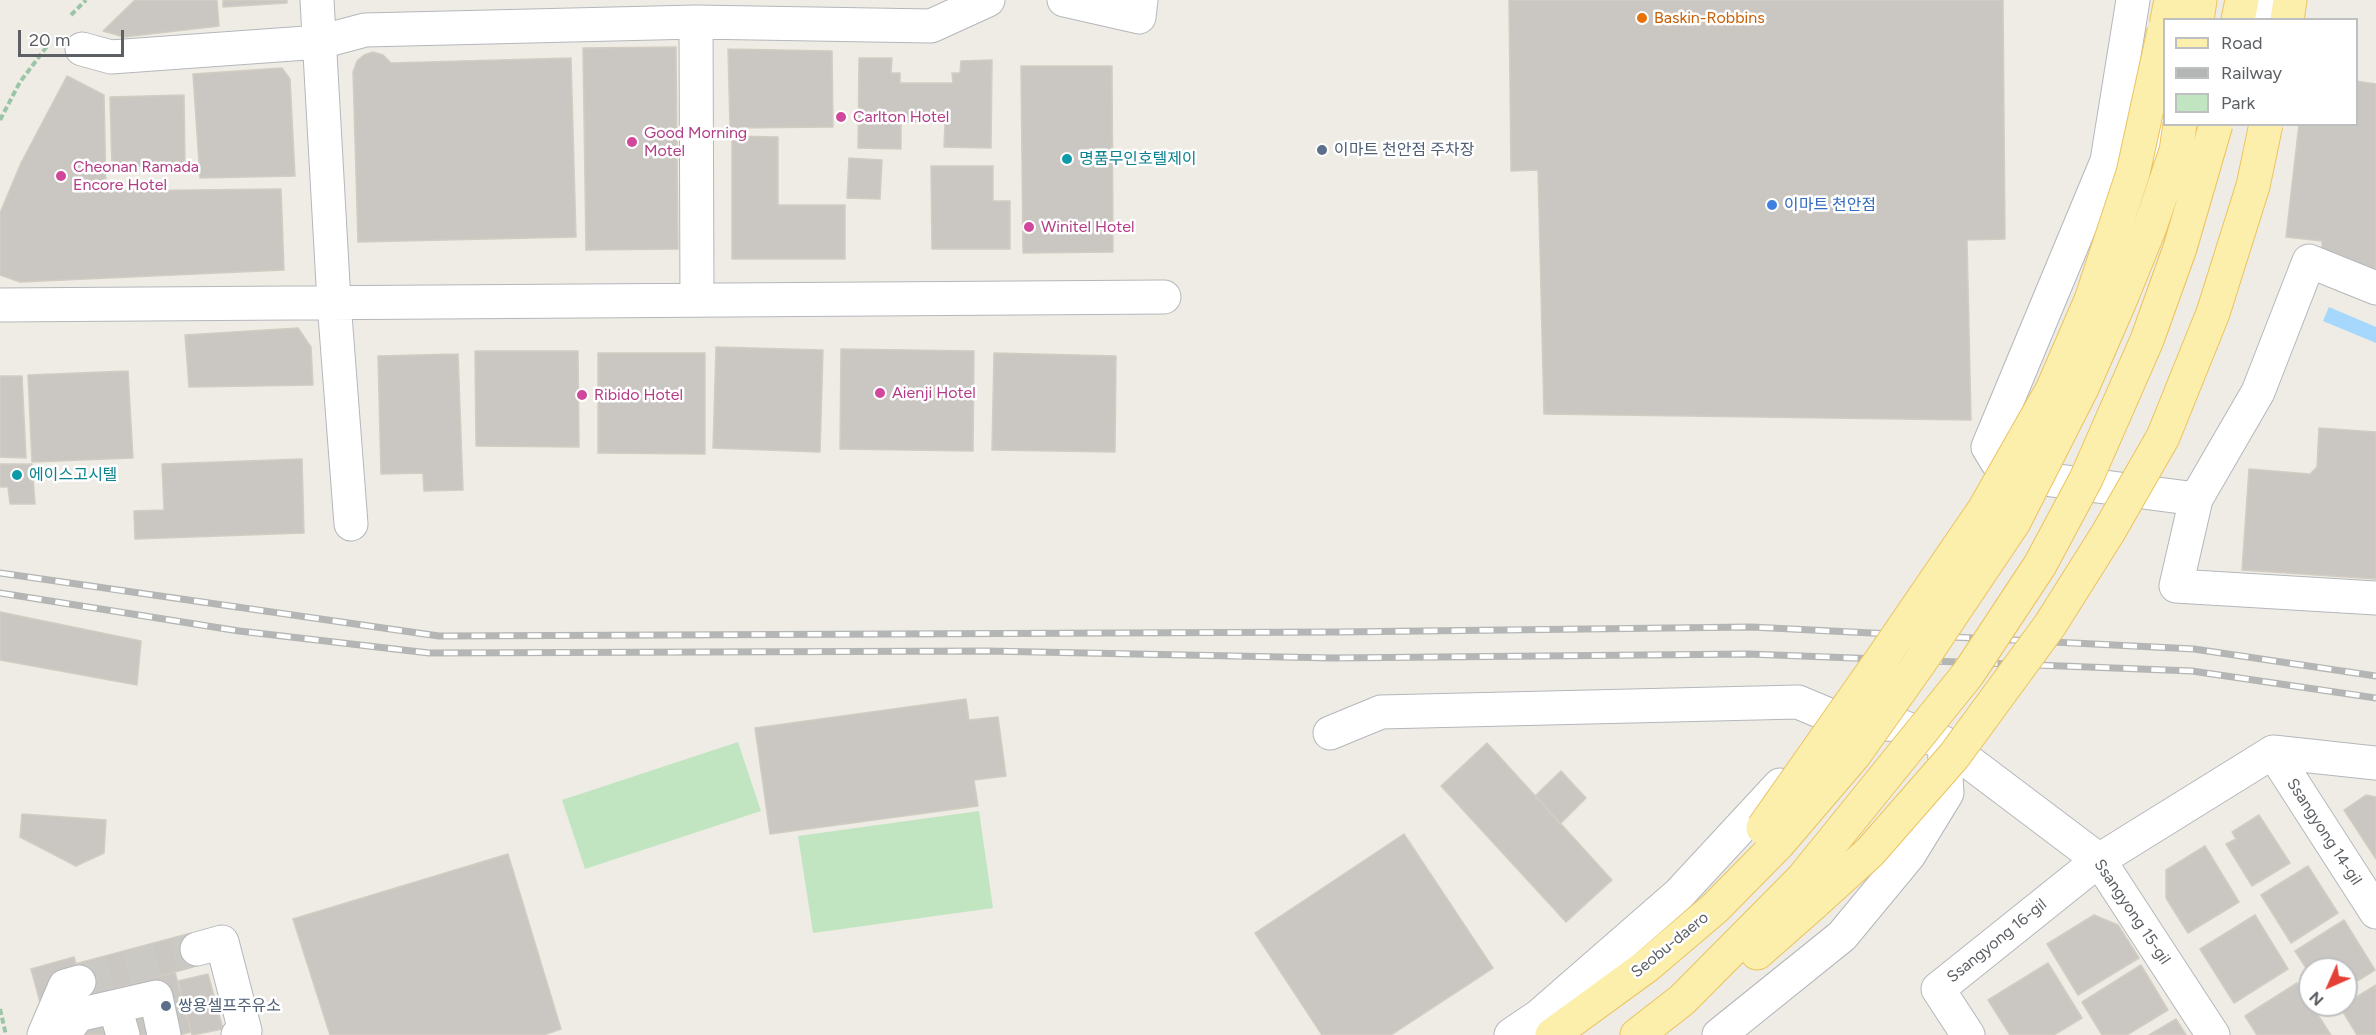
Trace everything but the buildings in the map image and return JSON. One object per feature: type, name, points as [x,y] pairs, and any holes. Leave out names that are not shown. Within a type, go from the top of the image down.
[{"type":"main road","points":[[2167,18],[2171,0]]},
{"type":"main road","points":[[2197,18],[2200,0]]},
{"type":"main road","points":[[2238,18],[2242,0]]},
{"type":"main road","points":[[2287,18],[2290,0]]},
{"type":"main road","points":[[1770,836],[1886,653],[1985,508],[2052,390],[2091,300],[2133,173],[2163,36]]},
{"type":"main road","points":[[1770,836],[1855,754],[1918,666],[2014,522],[2083,386],[2120,301],[2176,151],[2180,126]]},
{"type":"main road","points":[[1637,1035],[1682,1000],[1736,971],[1809,889],[1968,674],[2045,555],[2086,479],[2147,339],[2180,248],[2215,126]]},
{"type":"main road","points":[[1809,889],[1869,852],[1954,756],[2050,625],[2108,533],[2163,437],[2212,313],[2253,186],[2266,126]]},
{"type":"main road","name":"Seobu-daero","points":[[1552,1035],[1648,964],[1715,908],[1770,836]]},
{"type":"street","points":[[317,0],[334,302],[351,524]]},
{"type":"street","points":[[82,49],[111,57],[320,42],[365,30],[696,21],[931,26],[988,0]]},
{"type":"street","points":[[1064,0],[1139,17],[1141,0]]},
{"type":"street","points":[[2133,0],[2107,161],[1988,447],[1999,465],[2021,476],[2196,499]]},
{"type":"street","points":[[2183,18],[2187,0]]},
{"type":"street","points":[[2258,18],[2262,0]]},
{"type":"street","points":[[696,21],[697,300]]},
{"type":"street","points":[[2021,476],[2096,327],[2140,203],[2163,122]]},
{"type":"street","points":[[2140,203],[2226,126]]},
{"type":"street","points":[[2376,288],[2309,261],[2258,392],[2196,499],[2176,586],[2376,598]]},
{"type":"street","points":[[0,305],[1164,297]]},
{"type":"street","points":[[1330,733],[1381,712],[1798,702],[1853,725],[1797,768],[1678,894],[1539,1016],[1511,1035]]},
{"type":"street","name":"Ssangyong 15-gil","points":[[1853,725],[1895,724],[1944,743],[2099,860],[2213,1035]]},
{"type":"street","points":[[1719,1035],[1842,936],[1909,855],[1947,793],[1944,743]]},
{"type":"street","points":[[2099,860],[2273,752],[2376,763]]},
{"type":"street","name":"Ssangyong 14-gil","points":[[2273,752],[2376,912]]},
{"type":"street","name":"Ssangyong 16-gil","points":[[1968,1035],[1938,988],[2099,860]]},
{"type":"street","points":[[197,949],[222,942],[245,1031],[238,1035]]},
{"type":"street","points":[[44,1035],[65,986],[79,982]]},
{"type":"street","points":[[75,1028],[119,1021],[156,997],[164,1035]]},
{"type":"path","points":[[64,23],[86,0]]},
{"type":"path","points":[[0,120],[20,82],[51,40]]},
{"type":"path","points":[[0,1010],[6,1035]]},
{"type":"green space","points":[[738,742],[761,811],[585,869],[562,800]]},
{"type":"green space","points":[[979,811],[993,908],[813,933],[798,836]]},
{"type":"water","points":[[2329,307],[2376,327],[2376,343],[2323,321]]},
{"type":"tunnel","points":[[79,982],[197,949]]},
{"type":"railway","points":[[0,573],[439,636],[1339,632],[1751,627],[2194,649],[2376,676]]},
{"type":"railway","points":[[0,593],[239,631],[429,653],[987,651],[1333,658],[1749,654],[2192,671],[2376,698]]},
{"type":"place","name":"Baskin-Robbins","points":[[1642,18]]},
{"type":"place","name":"Carlton Hotel","points":[[841,117]]},
{"type":"place","name":"Good Morning Motel","points":[[632,142]]},
{"type":"place","name":"이마트 천안점 주차장","points":[[1322,150]]},
{"type":"place","name":"명품무인호텔제이","points":[[1067,159]]},
{"type":"place","name":"Cheonan Ramada Encore Hotel","points":[[61,176]]},
{"type":"place","name":"이마트 천안점","points":[[1772,205]]},
{"type":"place","name":"Winitel Hotel","points":[[1029,227]]},
{"type":"place","name":"Aienji Hotel","points":[[880,393]]},
{"type":"place","name":"Ribido Hotel","points":[[582,395]]},
{"type":"place","name":"에이스고시텔","points":[[17,475]]},
{"type":"place","name":"쌍용셀프주유소","points":[[166,1006]]}]
